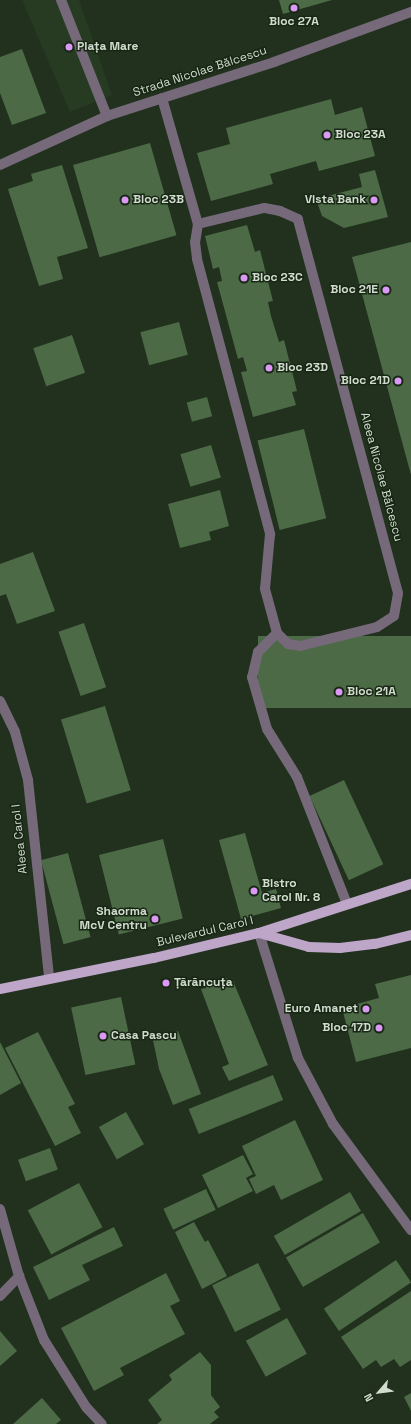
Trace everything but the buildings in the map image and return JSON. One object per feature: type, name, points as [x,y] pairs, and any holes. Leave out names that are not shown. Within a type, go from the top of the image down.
[{"type":"main road","points":[[394,890],[411,878]]},
{"type":"main road","name":"Bulevardul Carol I","points":[[0,989],[154,958],[259,933],[411,884]]},
{"type":"main road","points":[[259,933],[308,947],[340,948],[375,944],[411,934]]},
{"type":"street","points":[[61,0],[107,116]]},
{"type":"street","name":"Strada Nicolae Bălcescu","points":[[0,165],[107,116],[274,62],[411,12]]},
{"type":"street","points":[[162,98],[198,224],[195,242],[198,259],[270,534],[265,589],[277,632],[258,652],[252,677],[267,729],[297,777],[347,904]]},
{"type":"street","name":"Aleea Nicolae Bălcescu","points":[[198,224],[264,208],[280,211],[298,219],[398,593],[394,616],[377,627],[300,646],[288,644],[277,632]]},
{"type":"street","name":"Aleea Carol I","points":[[0,701],[15,732],[28,780],[49,978]]},
{"type":"street","points":[[259,933],[298,1058],[333,1124],[411,1230]]},
{"type":"street","points":[[0,1209],[20,1276],[44,1340],[86,1407],[102,1424]]},
{"type":"street","points":[[0,1296],[20,1276]]},
{"type":"shaded area","name":"Piața Mare","points":[[22,0],[79,0],[112,95],[70,112]]},
{"type":"place","name":"Bloc 27A","points":[[294,8]]},
{"type":"place","name":"Piața Mare","points":[[69,47]]},
{"type":"place","name":"Bloc 23A","points":[[327,135]]},
{"type":"place","name":"Bloc 23B","points":[[125,200]]},
{"type":"place","name":"Vista Bank","points":[[374,200]]},
{"type":"place","name":"Bloc 23C","points":[[244,278]]},
{"type":"place","name":"Bloc 21E","points":[[386,290]]},
{"type":"place","name":"Bloc 23D","points":[[269,368]]},
{"type":"place","name":"Bloc 21D","points":[[398,381]]},
{"type":"place","name":"Bloc 21A","points":[[339,692]]},
{"type":"place","name":"Bistro Carol Nr. 8","points":[[254,891]]},
{"type":"place","name":"Shaorma McV Centru","points":[[155,919]]},
{"type":"place","name":"Țărăncuța","points":[[166,983]]},
{"type":"place","name":"Euro Amanet","points":[[366,1009]]},
{"type":"place","name":"Bloc 17D","points":[[379,1028]]},
{"type":"place","name":"Casa Pascu","points":[[103,1036]]}]
